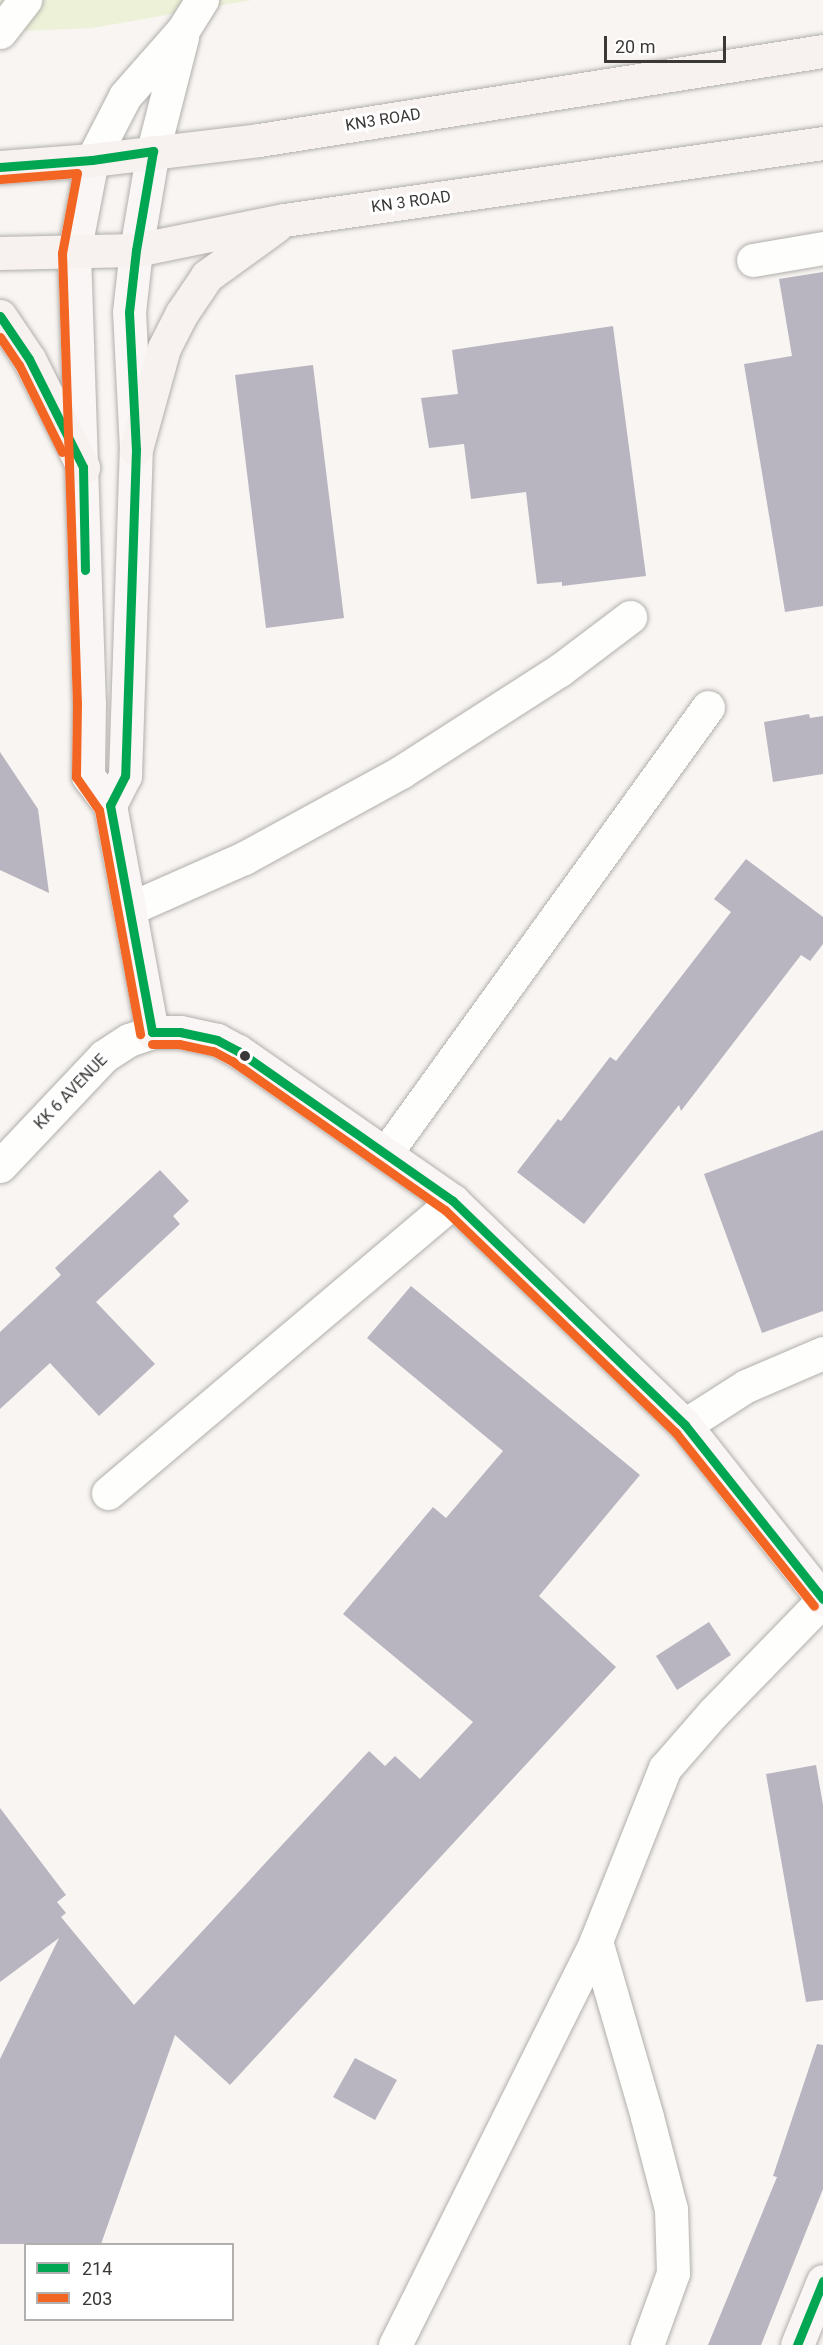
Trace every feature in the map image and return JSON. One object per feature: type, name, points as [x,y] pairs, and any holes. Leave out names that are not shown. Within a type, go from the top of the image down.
[{"type":"highway","name":"KN3 ROAD","points":[[0,167],[92,160],[259,140],[823,51]]},
{"type":"highway","name":"KN 3 ROAD","points":[[0,253],[136,250],[284,220],[823,143]]},
{"type":"highway","points":[[136,449],[164,348],[182,313],[207,276],[284,220]]},
{"type":"highway","points":[[0,316],[29,360],[82,467]]},
{"type":"main road","points":[[110,805],[125,776],[136,449],[129,312],[136,250],[153,151]]},
{"type":"main road","points":[[92,160],[74,253],[89,703],[88,776],[110,805],[152,1032]]},
{"type":"main road","name":"KK 6 AVENUE","points":[[152,1032],[180,1032],[217,1040],[238,1051],[453,1201],[685,1425],[823,1599]]},
{"type":"main road","points":[[797,2345],[823,2282]]},
{"type":"street","points":[[0,32],[25,0]]},
{"type":"street","points":[[92,160],[125,96],[183,30],[202,0]]},
{"type":"street","points":[[153,151],[183,30]]},
{"type":"street","points":[[753,260],[823,248]]},
{"type":"street","points":[[129,909],[244,858],[401,772],[560,670],[630,617]]},
{"type":"street","points":[[386,1153],[708,707]]},
{"type":"street","name":"KK 6 AVENUE","points":[[0,1166],[104,1056],[129,1040],[152,1032]]},
{"type":"street","points":[[108,1492],[453,1201]]},
{"type":"street","points":[[685,1425],[746,1386],[823,1353]]},
{"type":"street","points":[[395,2345],[596,1941],[665,1768],[713,1713],[823,1599]]},
{"type":"street","points":[[596,1941],[671,2209],[673,2273],[647,2345]]},
{"type":"green space","points":[[0,0],[252,0],[92,28],[0,32]]},
{"type":"building","points":[[823,272],[823,606],[785,612],[744,364],[792,356],[779,279]]},
{"type":"building","points":[[613,326],[646,576],[562,586],[562,582],[537,584],[526,492],[471,499],[464,444],[429,448],[421,398],[458,394],[452,350]]},
{"type":"building","points":[[313,365],[344,618],[266,628],[235,375]]},
{"type":"building","points":[[809,714],[810,718],[823,716],[823,774],[773,782],[764,722]]},
{"type":"building","points":[[0,752],[38,809],[49,893],[0,870]]},
{"type":"building","points":[[746,859],[823,917],[823,944],[810,961],[801,955],[681,1111],[679,1105],[584,1224],[517,1172],[558,1119],[561,1121],[610,1057],[616,1061],[731,912],[714,899]]},
{"type":"building","points":[[823,1130],[823,1311],[762,1333],[704,1174]]},
{"type":"building","points":[[160,1170],[189,1201],[173,1216],[180,1224],[96,1302],[155,1364],[99,1416],[50,1363],[0,1409],[0,1332],[61,1275],[55,1268]]},
{"type":"building","points":[[411,1286],[640,1475],[539,1596],[616,1667],[230,2085],[175,2035],[101,2243],[0,2244],[0,2059],[59,1938],[0,1982],[0,1808],[66,1895],[57,1902],[66,1913],[61,1917],[134,2005],[369,1751],[385,1766],[395,1756],[420,1779],[473,1722],[343,1614],[433,1507],[446,1518],[503,1451],[367,1338]]},
{"type":"building","points":[[709,1622],[731,1655],[677,1690],[656,1656]]},
{"type":"building","points":[[816,1765],[823,1805],[823,2000],[806,2002],[766,1774]]},
{"type":"building","points":[[817,2044],[823,2045],[823,2189],[761,2345],[708,2345],[777,2177],[773,2176]]},
{"type":"building","points":[[355,2058],[397,2080],[375,2120],[333,2097]]},
{"type":"transit line","name":"214","points":[[0,167],[92,160],[153,151],[136,250],[129,312],[136,449],[125,776],[110,805],[152,1032]]},
{"type":"transit line","name":"203","points":[[1,179],[77,173],[62,253],[77,703],[76,777],[99,810],[140,1034]]},
{"type":"transit line","name":"214","points":[[0,316],[29,359],[83,467],[85,570]]},
{"type":"transit line","name":"203","points":[[0,337],[19,365],[62,452]]},
{"type":"transit line","name":"214","points":[[152,1032],[180,1032],[217,1040],[238,1051],[453,1201],[685,1425],[823,1599]]},
{"type":"transit line","name":"203","points":[[152,1044],[179,1044],[213,1051],[232,1061],[445,1210],[676,1433],[814,1606]]},
{"type":"transit line","name":"214","points":[[797,2345],[823,2281]]}]
